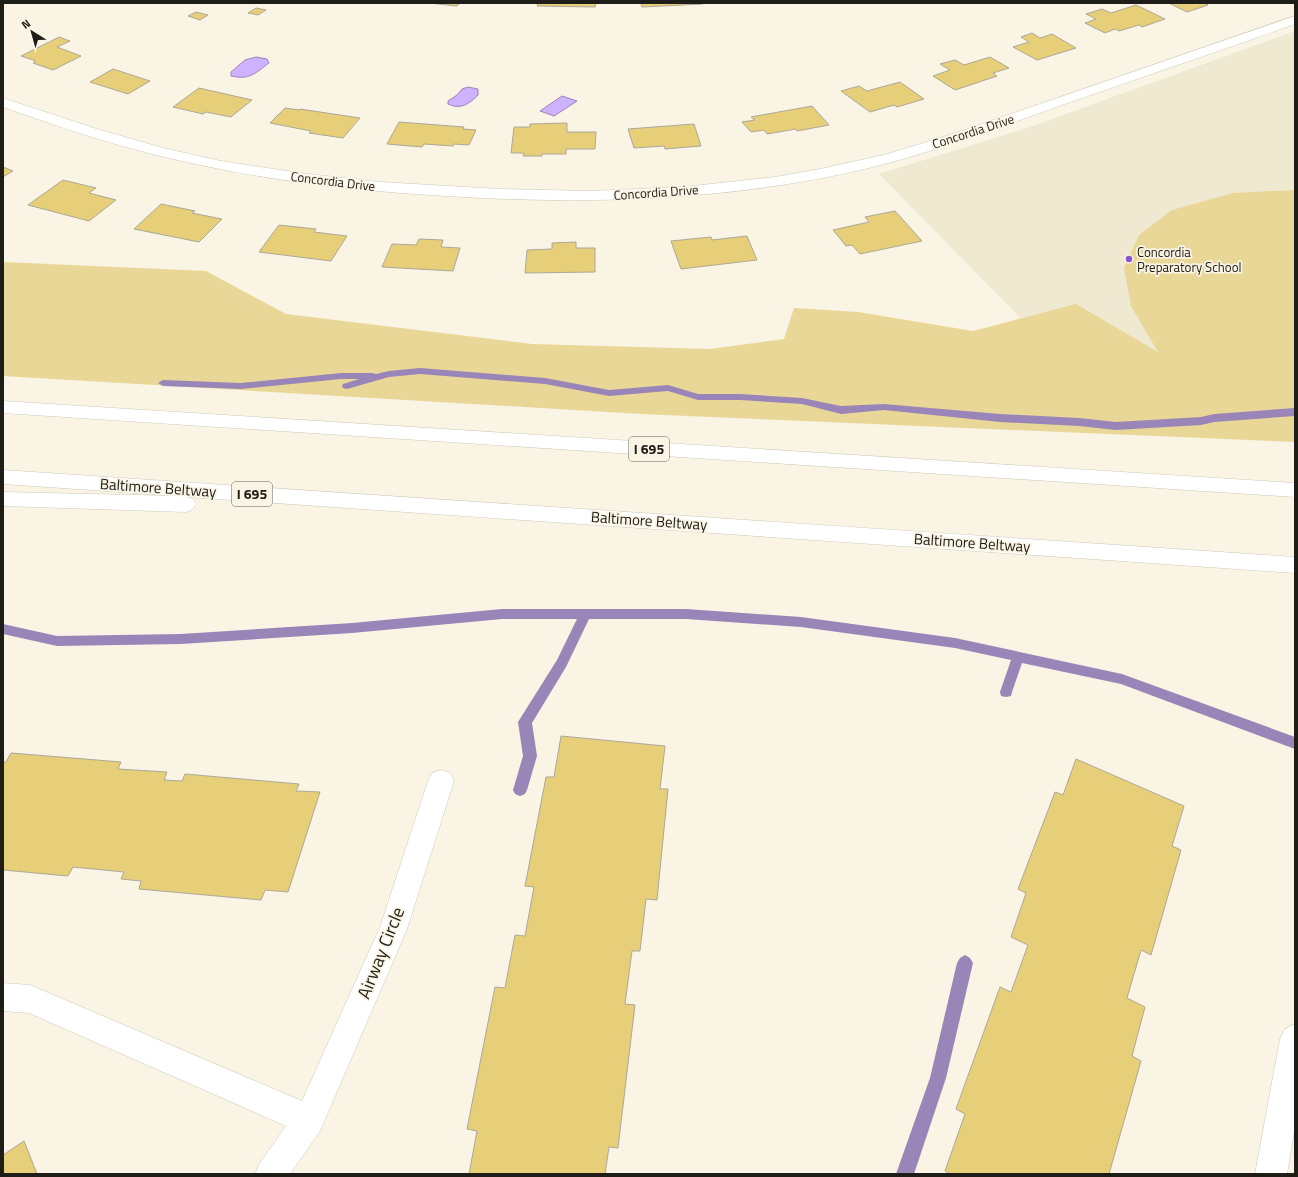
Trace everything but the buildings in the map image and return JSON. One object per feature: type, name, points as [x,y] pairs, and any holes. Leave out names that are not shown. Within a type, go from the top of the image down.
[{"type":"main road","name":"Concordia Drive","points":[[3,102],[102,136],[151,149],[235,167],[295,177],[359,185],[481,194],[611,196],[672,193],[742,186],[809,176],[918,150],[977,131],[1295,20]]},
{"type":"main road","name":"I 695","points":[[3,407],[1295,490]]},
{"type":"main road","name":"Baltimore Beltway","points":[[3,477],[1295,565]]},
{"type":"main road","points":[[3,500],[502,511]]},
{"type":"main road","name":"Airway Circle","points":[[271,1174],[309,1120],[393,929],[441,781]]},
{"type":"main road","points":[[3,997],[30,999],[309,1120]]},
{"type":"main road","points":[[1271,1174],[1295,1039]]},
{"type":"shaded area","name":"Concordia Preparatory School","points":[[1295,31],[1295,391],[1046,344],[879,174],[1030,127]]},
{"type":"shaded area","points":[[256,57],[267,59],[269,63],[247,77],[231,76],[231,72],[245,60]]},
{"type":"shaded area","points":[[468,87],[478,89],[478,95],[471,101],[461,106],[453,106],[448,104],[448,101],[457,95],[462,89]]},
{"type":"shaded area","points":[[562,96],[577,101],[554,116],[540,111]]},
{"type":"shaded area","points":[[1295,190],[1295,442],[641,414],[3,376],[3,262],[206,271],[286,314],[532,344],[710,349],[784,339],[794,308],[858,312],[973,331],[1076,304],[1158,352],[1131,306],[1124,268],[1139,235],[1172,210],[1233,193]]},
{"type":"waterway","points":[[347,386],[389,374],[420,371],[545,381],[609,393],[668,388],[698,397],[740,397],[802,401],[841,410],[884,407],[1000,418],[1079,422],[1116,426],[1201,421],[1214,418],[1295,412]]},
{"type":"waterway","points":[[163,383],[241,386],[341,376],[372,376]]},
{"type":"waterway","points":[[3,629],[57,641],[181,639],[352,628],[502,614],[585,614]]},
{"type":"waterway","points":[[520,790],[530,756],[525,722],[562,663],[585,614]]},
{"type":"waterway","points":[[585,614],[686,614],[801,622],[955,643],[1122,679],[1295,743]]},
{"type":"waterway","points":[[1006,692],[1018,657]]},
{"type":"waterway","points":[[905,1174],[938,1078],[965,963]]},
{"type":"place","name":"Concordia Preparatory School","points":[[1129,259]]}]
